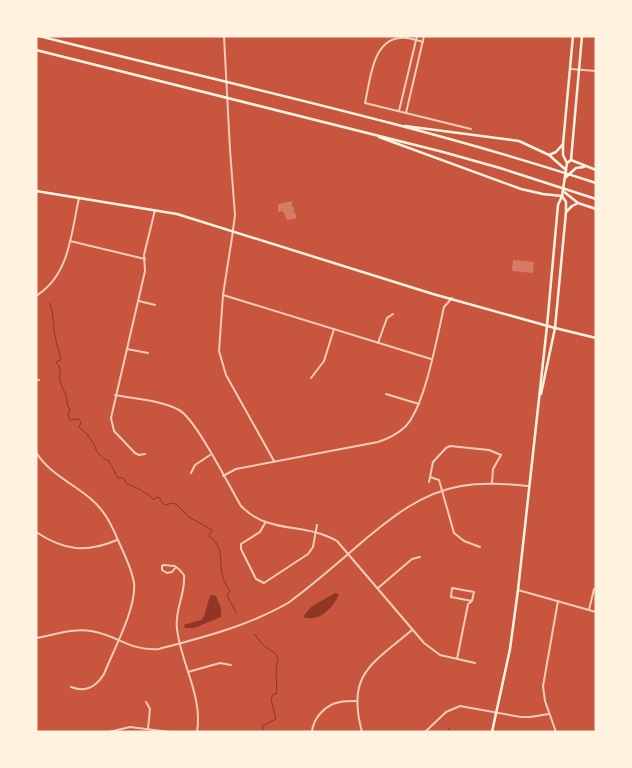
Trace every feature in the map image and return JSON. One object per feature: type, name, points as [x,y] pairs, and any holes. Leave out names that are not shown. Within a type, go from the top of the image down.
[{"type":"main road","points":[[39,36],[393,124],[596,183]]},
{"type":"main road","points":[[538,405],[555,328],[566,212],[564,193],[566,164],[563,155],[563,144],[573,36]]},
{"type":"main road","points":[[566,164],[571,160],[582,36]]},
{"type":"main road","points":[[36,50],[363,131],[500,168],[596,199]]},
{"type":"main road","points":[[393,124],[509,139],[550,155],[566,170]]},
{"type":"main road","points":[[363,131],[521,189],[543,194],[564,193],[578,203],[596,209]]},
{"type":"main road","points":[[550,155],[556,152],[563,144]]},
{"type":"main road","points":[[571,160],[596,170]]},
{"type":"main road","points":[[565,178],[574,169],[586,167]]},
{"type":"main road","points":[[36,190],[177,214],[433,294],[596,338]]},
{"type":"main road","points":[[492,732],[510,649],[518,590],[547,326],[558,205],[564,193]]},
{"type":"main road","points":[[566,212],[578,203]]},
{"type":"street","points":[[224,36],[235,216],[223,295],[219,343],[226,375],[274,461]]},
{"type":"street","points":[[399,111],[417,36]]},
{"type":"street","points":[[406,113],[424,36]]},
{"type":"street","points":[[423,42],[398,38],[387,42],[378,51],[365,103],[472,129]]},
{"type":"street","points":[[569,68],[596,71]]},
{"type":"street","points":[[36,296],[45,290],[58,274],[65,260],[79,198]]},
{"type":"street","points":[[145,454],[139,455],[135,453],[114,430],[110,418],[145,271],[144,255],[155,210]]},
{"type":"street","points":[[70,241],[145,259]]},
{"type":"street","points":[[223,295],[431,360]]},
{"type":"street","points":[[223,476],[236,469],[387,439],[405,427],[413,417],[419,404],[444,307],[452,298]]},
{"type":"street","points":[[138,301],[155,304]]},
{"type":"street","points":[[378,343],[387,318],[393,314]]},
{"type":"street","points":[[311,378],[324,361],[334,329]]},
{"type":"street","points":[[127,349],[148,353]]},
{"type":"street","points":[[386,394],[419,404]]},
{"type":"street","points":[[115,395],[168,405],[180,411],[194,424],[241,506],[249,514],[265,523],[315,532],[329,536],[337,541],[412,629],[433,650],[440,655],[475,663]]},
{"type":"street","points":[[430,482],[433,462],[446,448],[454,446],[489,450],[500,455],[493,469],[492,483]]},
{"type":"street","points":[[36,452],[48,467],[91,498],[103,510],[130,568],[134,583],[134,597],[130,610],[104,674],[99,682],[88,689],[78,690],[71,687]]},
{"type":"street","points":[[191,473],[195,465],[211,455]]},
{"type":"street","points":[[430,477],[439,480],[454,533],[464,541],[480,546]]},
{"type":"street","points":[[36,638],[84,630],[98,632],[135,648],[146,650],[180,644],[246,624],[269,614],[304,591],[398,512],[427,496],[442,490],[465,485],[492,483],[530,486]]},
{"type":"street","points":[[265,523],[260,532],[241,544],[241,549],[256,579],[264,583],[308,554],[313,547],[317,525]]},
{"type":"street","points":[[36,532],[58,544],[72,548],[89,549],[118,540]]},
{"type":"street","points":[[378,588],[412,559],[420,557]]},
{"type":"street","points":[[176,567],[172,572],[167,573],[162,570],[163,565],[176,567],[181,571],[185,579],[176,621],[180,644],[197,702],[197,732]]},
{"type":"street","points":[[457,660],[468,604],[472,601],[474,592],[452,588],[451,597],[472,601]]},
{"type":"street","points":[[588,610],[594,589]]},
{"type":"street","points":[[518,590],[596,612]]},
{"type":"street","points":[[556,732],[545,701],[544,686],[558,601]]},
{"type":"street","points":[[362,732],[356,702],[359,684],[366,670],[412,629]]},
{"type":"street","points":[[188,672],[220,663],[231,665]]},
{"type":"street","points":[[146,702],[150,709],[148,729]]},
{"type":"street","points":[[312,732],[313,724],[319,714],[330,705],[340,702],[356,702]]},
{"type":"street","points":[[425,732],[446,712],[456,706],[466,705],[530,717],[550,714]]},
{"type":"street","points":[[109,732],[130,727],[170,732]]},
{"type":"shaded area","points":[[335,593],[339,594],[325,613],[315,618],[303,617],[311,607]]},
{"type":"shaded area","points":[[212,595],[216,596],[221,608],[221,617],[194,628],[185,628],[184,625],[201,620]]},
{"type":"building","points":[[292,201],[292,207],[294,207],[294,212],[297,216],[295,219],[287,220],[283,211],[278,212],[278,204]]},
{"type":"building","points":[[513,260],[534,262],[533,273],[512,271]]},
{"type":"waterway","points":[[50,303],[61,360],[56,362],[60,368],[60,381],[67,398],[70,420],[79,419],[81,423],[79,427],[87,434],[97,452],[104,459],[108,460],[118,478],[123,478],[127,484],[141,490],[154,500],[156,497],[160,498],[162,503],[166,505],[176,504],[189,517],[212,530],[209,536],[214,540],[219,549],[222,575],[230,591],[227,595],[237,614]]},
{"type":"waterway","points":[[254,634],[263,645],[276,654],[278,659],[276,694],[273,694],[271,699],[276,719],[262,726],[264,732]]},
{"type":"waterway","points":[[448,728],[451,732]]}]
